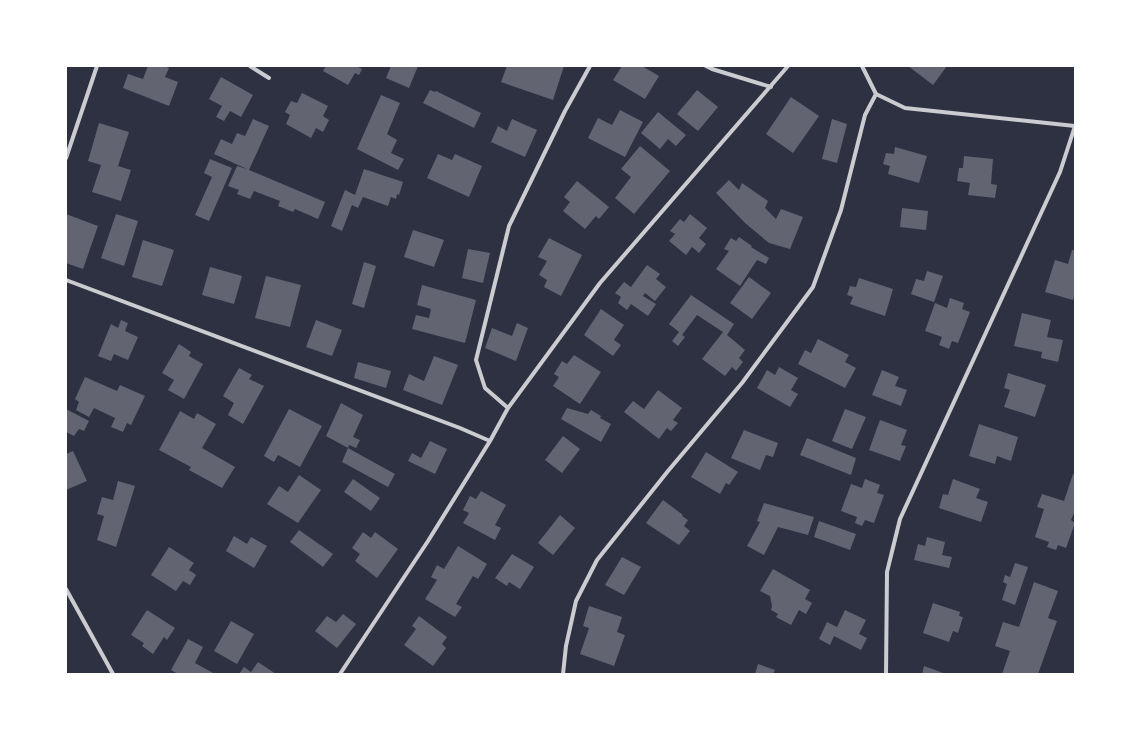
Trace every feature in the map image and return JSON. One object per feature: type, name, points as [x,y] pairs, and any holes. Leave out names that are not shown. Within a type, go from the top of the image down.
[{"type":"street","points":[[66,158],[97,66]]},
{"type":"street","points":[[250,66],[269,78]]},
{"type":"street","points":[[508,408],[485,388],[476,360],[509,226],[565,112],[590,66]]},
{"type":"street","points":[[706,66],[712,70],[771,86]]},
{"type":"street","points":[[340,674],[428,541],[490,441],[508,408],[600,283],[788,66]]},
{"type":"street","points":[[862,66],[876,94],[905,108],[1075,126],[1060,172],[900,519],[887,572],[886,674]]},
{"type":"street","points":[[563,674],[566,646],[576,601],[597,560],[742,383],[813,287],[841,210],[865,114],[876,94]]},
{"type":"street","points":[[66,280],[460,428],[490,441]]},
{"type":"street","points":[[66,589],[113,674]]},
{"type":"building","points":[[148,66],[164,66],[169,68],[165,77],[178,82],[169,106],[123,88],[128,74],[143,79]]},
{"type":"building","points":[[326,66],[359,66],[358,67],[362,69],[359,75],[355,73],[348,85],[323,71]]},
{"type":"building","points":[[391,66],[418,66],[409,88],[386,78]]},
{"type":"building","points":[[507,66],[564,66],[553,100],[501,82]]},
{"type":"building","points":[[622,66],[642,66],[659,76],[645,99],[613,80]]},
{"type":"building","points":[[908,66],[947,66],[933,85]]},
{"type":"building","points":[[221,77],[253,95],[241,117],[230,111],[224,121],[216,117],[222,106],[209,99]]},
{"type":"building","points":[[430,90],[436,91],[481,113],[474,128],[423,103]]},
{"type":"building","points":[[697,90],[718,107],[698,131],[677,114]]},
{"type":"building","points":[[302,93],[328,106],[323,116],[329,120],[323,132],[316,128],[311,138],[286,124],[290,115],[285,112],[291,101],[297,103]]},
{"type":"building","points":[[381,95],[400,103],[387,134],[397,140],[391,153],[404,159],[398,170],[357,149]]},
{"type":"building","points":[[791,97],[819,116],[793,153],[766,134]]},
{"type":"building","points":[[620,110],[643,122],[625,157],[588,138],[598,118],[612,125]]},
{"type":"building","points":[[658,112],[686,135],[676,146],[668,139],[660,149],[641,133]]},
{"type":"building","points":[[253,119],[269,126],[249,170],[325,202],[318,219],[295,209],[293,212],[278,206],[280,201],[254,191],[250,199],[237,194],[239,190],[228,186],[237,166],[247,169],[214,154],[221,139],[232,144],[237,133],[245,136]]},
{"type":"building","points":[[512,119],[537,130],[525,157],[491,142],[498,126],[507,131]]},
{"type":"building","points":[[832,119],[847,124],[837,163],[822,159]]},
{"type":"building","points":[[99,123],[129,132],[118,166],[131,170],[121,201],[92,192],[101,165],[88,161]]},
{"type":"building","points":[[640,146],[670,171],[634,214],[615,198],[631,177],[621,169]]},
{"type":"building","points":[[895,147],[927,156],[919,183],[888,174],[890,166],[883,164],[886,153],[894,154]]},
{"type":"building","points":[[438,154],[452,160],[455,154],[482,166],[469,197],[427,178]]},
{"type":"building","points":[[964,156],[993,159],[991,184],[997,185],[995,198],[968,195],[970,183],[957,181],[959,168],[963,168]]},
{"type":"building","points":[[210,159],[232,168],[209,221],[195,215],[212,177],[204,173]]},
{"type":"building","points":[[364,169],[403,182],[399,195],[397,194],[396,199],[391,197],[388,206],[363,197],[358,208],[352,205],[342,231],[331,226],[345,190],[355,195]]},
{"type":"building","points":[[729,180],[739,190],[742,183],[768,201],[765,208],[776,219],[781,209],[803,217],[790,249],[769,243],[745,223],[716,193]]},
{"type":"building","points":[[577,181],[609,207],[599,219],[596,216],[585,229],[563,211],[570,202],[564,197]]},
{"type":"building","points":[[902,208],[928,211],[926,230],[900,227]]},
{"type":"building","points":[[66,214],[98,226],[83,269],[66,263]]},
{"type":"building","points":[[116,214],[138,221],[124,266],[101,258]]},
{"type":"building","points":[[690,214],[707,228],[699,238],[706,244],[699,253],[692,247],[686,255],[669,241],[675,234],[670,231],[680,219],[684,222]]},
{"type":"building","points":[[413,230],[444,240],[434,267],[404,257]]},
{"type":"building","points":[[739,237],[752,246],[751,247],[769,258],[766,264],[757,260],[740,286],[716,269],[729,251],[724,249],[731,238],[736,241]]},
{"type":"building","points":[[549,238],[582,255],[561,296],[544,287],[547,280],[539,275],[547,261],[538,257]]},
{"type":"building","points":[[143,240],[174,250],[162,286],[132,277]]},
{"type":"building","points":[[468,249],[490,253],[483,283],[462,278]]},
{"type":"building","points":[[1072,250],[1075,250],[1075,294],[1073,300],[1045,292],[1055,260],[1068,264]]},
{"type":"building","points":[[364,262],[376,266],[364,308],[352,304]]},
{"type":"building","points":[[647,265],[660,274],[656,279],[666,287],[655,301],[645,293],[643,296],[656,304],[648,316],[631,304],[627,310],[618,303],[621,297],[615,293],[624,282],[631,287]]},
{"type":"building","points":[[210,267],[242,276],[234,304],[202,295]]},
{"type":"building","points":[[927,271],[943,276],[934,302],[911,294],[916,279],[924,281]]},
{"type":"building","points":[[266,276],[301,285],[290,327],[255,318]]},
{"type":"building","points":[[749,277],[771,293],[752,319],[730,303]]},
{"type":"building","points":[[859,278],[893,289],[885,316],[850,304],[853,297],[847,295],[850,286],[856,287]]},
{"type":"building","points":[[422,285],[476,300],[465,343],[412,329],[416,315],[429,318],[431,309],[417,305]]},
{"type":"building","points":[[691,295],[734,324],[727,335],[745,350],[739,358],[743,362],[736,371],[732,367],[725,376],[702,359],[723,332],[697,315],[682,335],[685,337],[678,346],[672,341],[679,332],[669,324]]},
{"type":"building","points":[[950,298],[964,303],[962,309],[970,312],[958,343],[952,341],[949,349],[939,345],[942,337],[925,331],[935,303],[947,308]]},
{"type":"building","points":[[601,309],[624,325],[614,340],[621,345],[613,356],[584,335]]},
{"type":"building","points":[[1022,313],[1051,320],[1047,337],[1063,340],[1058,362],[1041,358],[1042,352],[1014,346]]},
{"type":"building","points":[[121,320],[128,323],[125,331],[138,337],[128,360],[114,354],[111,361],[98,356],[111,324],[118,328]]},
{"type":"building","points":[[316,320],[342,330],[332,356],[306,347]]},
{"type":"building","points":[[517,323],[528,328],[516,361],[485,348],[492,328],[512,336]]},
{"type":"building","points":[[818,339],[849,355],[845,362],[856,368],[845,388],[798,364],[805,350],[811,353]]},
{"type":"building","points":[[179,344],[191,352],[189,356],[203,364],[184,399],[168,390],[174,380],[162,373]]},
{"type":"building","points":[[574,355],[601,372],[580,404],[553,386],[559,377],[554,374],[562,361],[567,364]]},
{"type":"building","points":[[434,356],[458,365],[442,405],[403,390],[409,374],[424,381]]},
{"type":"building","points":[[358,362],[391,371],[386,388],[354,378]]},
{"type":"building","points":[[779,367],[798,378],[791,390],[798,394],[790,407],[757,388],[767,370],[775,375]]},
{"type":"building","points":[[239,368],[252,375],[249,379],[264,386],[243,424],[228,415],[234,403],[223,396]]},
{"type":"building","points":[[882,370],[899,377],[895,386],[907,390],[901,406],[872,395]]},
{"type":"building","points":[[1008,373],[1046,385],[1035,417],[1004,407],[1010,390],[1004,388]]},
{"type":"building","points":[[85,377],[117,391],[120,385],[145,396],[131,425],[127,423],[123,432],[111,427],[115,418],[94,408],[89,417],[76,410],[79,402],[75,399]]},
{"type":"building","points":[[658,390],[682,408],[673,420],[678,423],[671,431],[667,428],[659,439],[624,412],[633,401],[644,409]]},
{"type":"building","points":[[341,403],[363,415],[353,437],[360,440],[356,448],[349,445],[348,448],[326,436]]},
{"type":"building","points":[[567,408],[588,414],[591,410],[601,416],[600,418],[611,424],[601,442],[561,419]]},
{"type":"building","points":[[66,409],[89,421],[84,431],[79,429],[74,436],[66,432]]},
{"type":"building","points":[[289,409],[322,426],[300,467],[278,455],[274,462],[264,456]]},
{"type":"building","points":[[845,409],[866,417],[852,449],[832,441]]},
{"type":"building","points":[[180,411],[194,419],[197,413],[216,424],[202,448],[235,467],[222,488],[189,470],[191,467],[159,450]]},
{"type":"building","points":[[880,420],[907,430],[901,445],[906,446],[900,461],[869,450]]},
{"type":"building","points":[[979,424],[1018,437],[1011,461],[997,456],[995,464],[969,456]]},
{"type":"building","points":[[744,430],[778,443],[773,457],[766,455],[760,470],[731,458]]},
{"type":"building","points":[[563,436],[580,449],[562,473],[545,460]]},
{"type":"building","points":[[807,438],[856,458],[851,475],[800,455]]},
{"type":"building","points":[[430,441],[447,449],[435,474],[408,461],[412,453],[421,458]]},
{"type":"building","points":[[348,448],[395,474],[388,487],[342,462]]},
{"type":"building","points":[[73,451],[87,481],[66,490],[66,454]]},
{"type":"building","points":[[706,452],[738,472],[729,485],[726,483],[720,494],[691,477]]},
{"type":"building","points":[[1073,474],[1075,475],[1075,511],[1071,520],[1075,523],[1066,548],[1058,545],[1056,550],[1047,547],[1049,542],[1035,537],[1044,509],[1037,507],[1042,494],[1064,501]]},
{"type":"building","points":[[299,475],[321,490],[298,523],[267,504],[279,486],[288,492]]},
{"type":"building","points":[[353,479],[380,498],[371,511],[344,492]]},
{"type":"building","points":[[865,479],[880,485],[877,493],[884,495],[874,523],[865,520],[862,526],[855,523],[857,517],[841,511],[851,484],[862,488]]},
{"type":"building","points":[[953,479],[980,489],[976,498],[988,502],[981,522],[939,508],[943,494],[948,495]]},
{"type":"building","points":[[118,481],[135,486],[116,547],[97,540],[104,516],[97,514],[102,497],[113,500]]},
{"type":"building","points":[[481,491],[506,505],[495,525],[501,528],[495,540],[463,523],[469,513],[463,510],[470,496],[476,499]]},
{"type":"building","points":[[663,500],[688,520],[684,526],[690,531],[679,545],[646,523]]},
{"type":"building","points":[[764,503],[814,517],[808,535],[778,527],[764,555],[747,546],[760,522],[757,521]]},
{"type":"building","points":[[560,515],[575,528],[553,555],[538,543]]},
{"type":"building","points":[[819,521],[856,534],[850,550],[814,537]]},
{"type":"building","points":[[299,530],[333,554],[323,567],[290,542]]},
{"type":"building","points":[[363,532],[371,538],[375,532],[398,549],[377,578],[355,561],[360,554],[352,548]]},
{"type":"building","points":[[234,536],[247,544],[251,537],[267,546],[254,568],[226,551]]},
{"type":"building","points":[[927,537],[945,542],[942,555],[952,557],[949,568],[914,560],[918,544],[925,546]]},
{"type":"building","points":[[458,546],[487,564],[478,579],[473,576],[456,604],[462,607],[455,617],[425,599],[437,580],[431,577],[437,565],[444,569]]},
{"type":"building","points":[[169,547],[194,563],[189,570],[196,575],[190,585],[183,581],[176,591],[151,575]]},
{"type":"building","points":[[512,554],[534,567],[520,589],[509,582],[507,586],[495,578]]},
{"type":"building","points":[[622,557],[641,567],[624,595],[605,585]]},
{"type":"building","points":[[1015,563],[1028,567],[1015,605],[1002,600],[1007,584],[1003,582],[1005,575],[1010,577]]},
{"type":"building","points":[[773,569],[810,590],[805,599],[812,603],[806,614],[799,610],[791,625],[776,617],[778,614],[771,610],[772,606],[770,596],[760,591]]},
{"type":"building","points":[[1034,582],[1058,591],[1048,618],[1057,621],[1038,674],[1002,674],[1010,651],[995,646],[1003,622],[1019,627]]},
{"type":"building","points":[[933,603],[960,612],[959,616],[963,617],[958,633],[953,631],[949,642],[923,633]]},
{"type":"building","points":[[589,606],[622,617],[617,632],[625,635],[614,666],[580,654],[589,628],[583,626]]},
{"type":"building","points":[[147,610],[175,628],[167,640],[164,637],[153,654],[142,646],[144,643],[131,635]]},
{"type":"building","points":[[845,610],[866,620],[859,634],[867,638],[861,650],[834,636],[830,645],[819,639],[827,622],[837,627]]},
{"type":"building","points":[[343,614],[356,624],[337,648],[315,631],[327,616],[336,622]]},
{"type":"building","points":[[419,616],[447,637],[442,644],[446,648],[433,666],[404,645],[416,629],[412,626]]},
{"type":"building","points":[[231,621],[254,634],[237,664],[214,651]]},
{"type":"building","points":[[188,639],[203,647],[195,663],[215,674],[178,674],[171,670]]},
{"type":"building","points":[[258,662],[276,674],[239,674],[244,667],[251,672]]},
{"type":"building","points":[[758,664],[775,670],[773,674],[755,674]]},
{"type":"building","points":[[924,666],[946,674],[922,674]]}]
